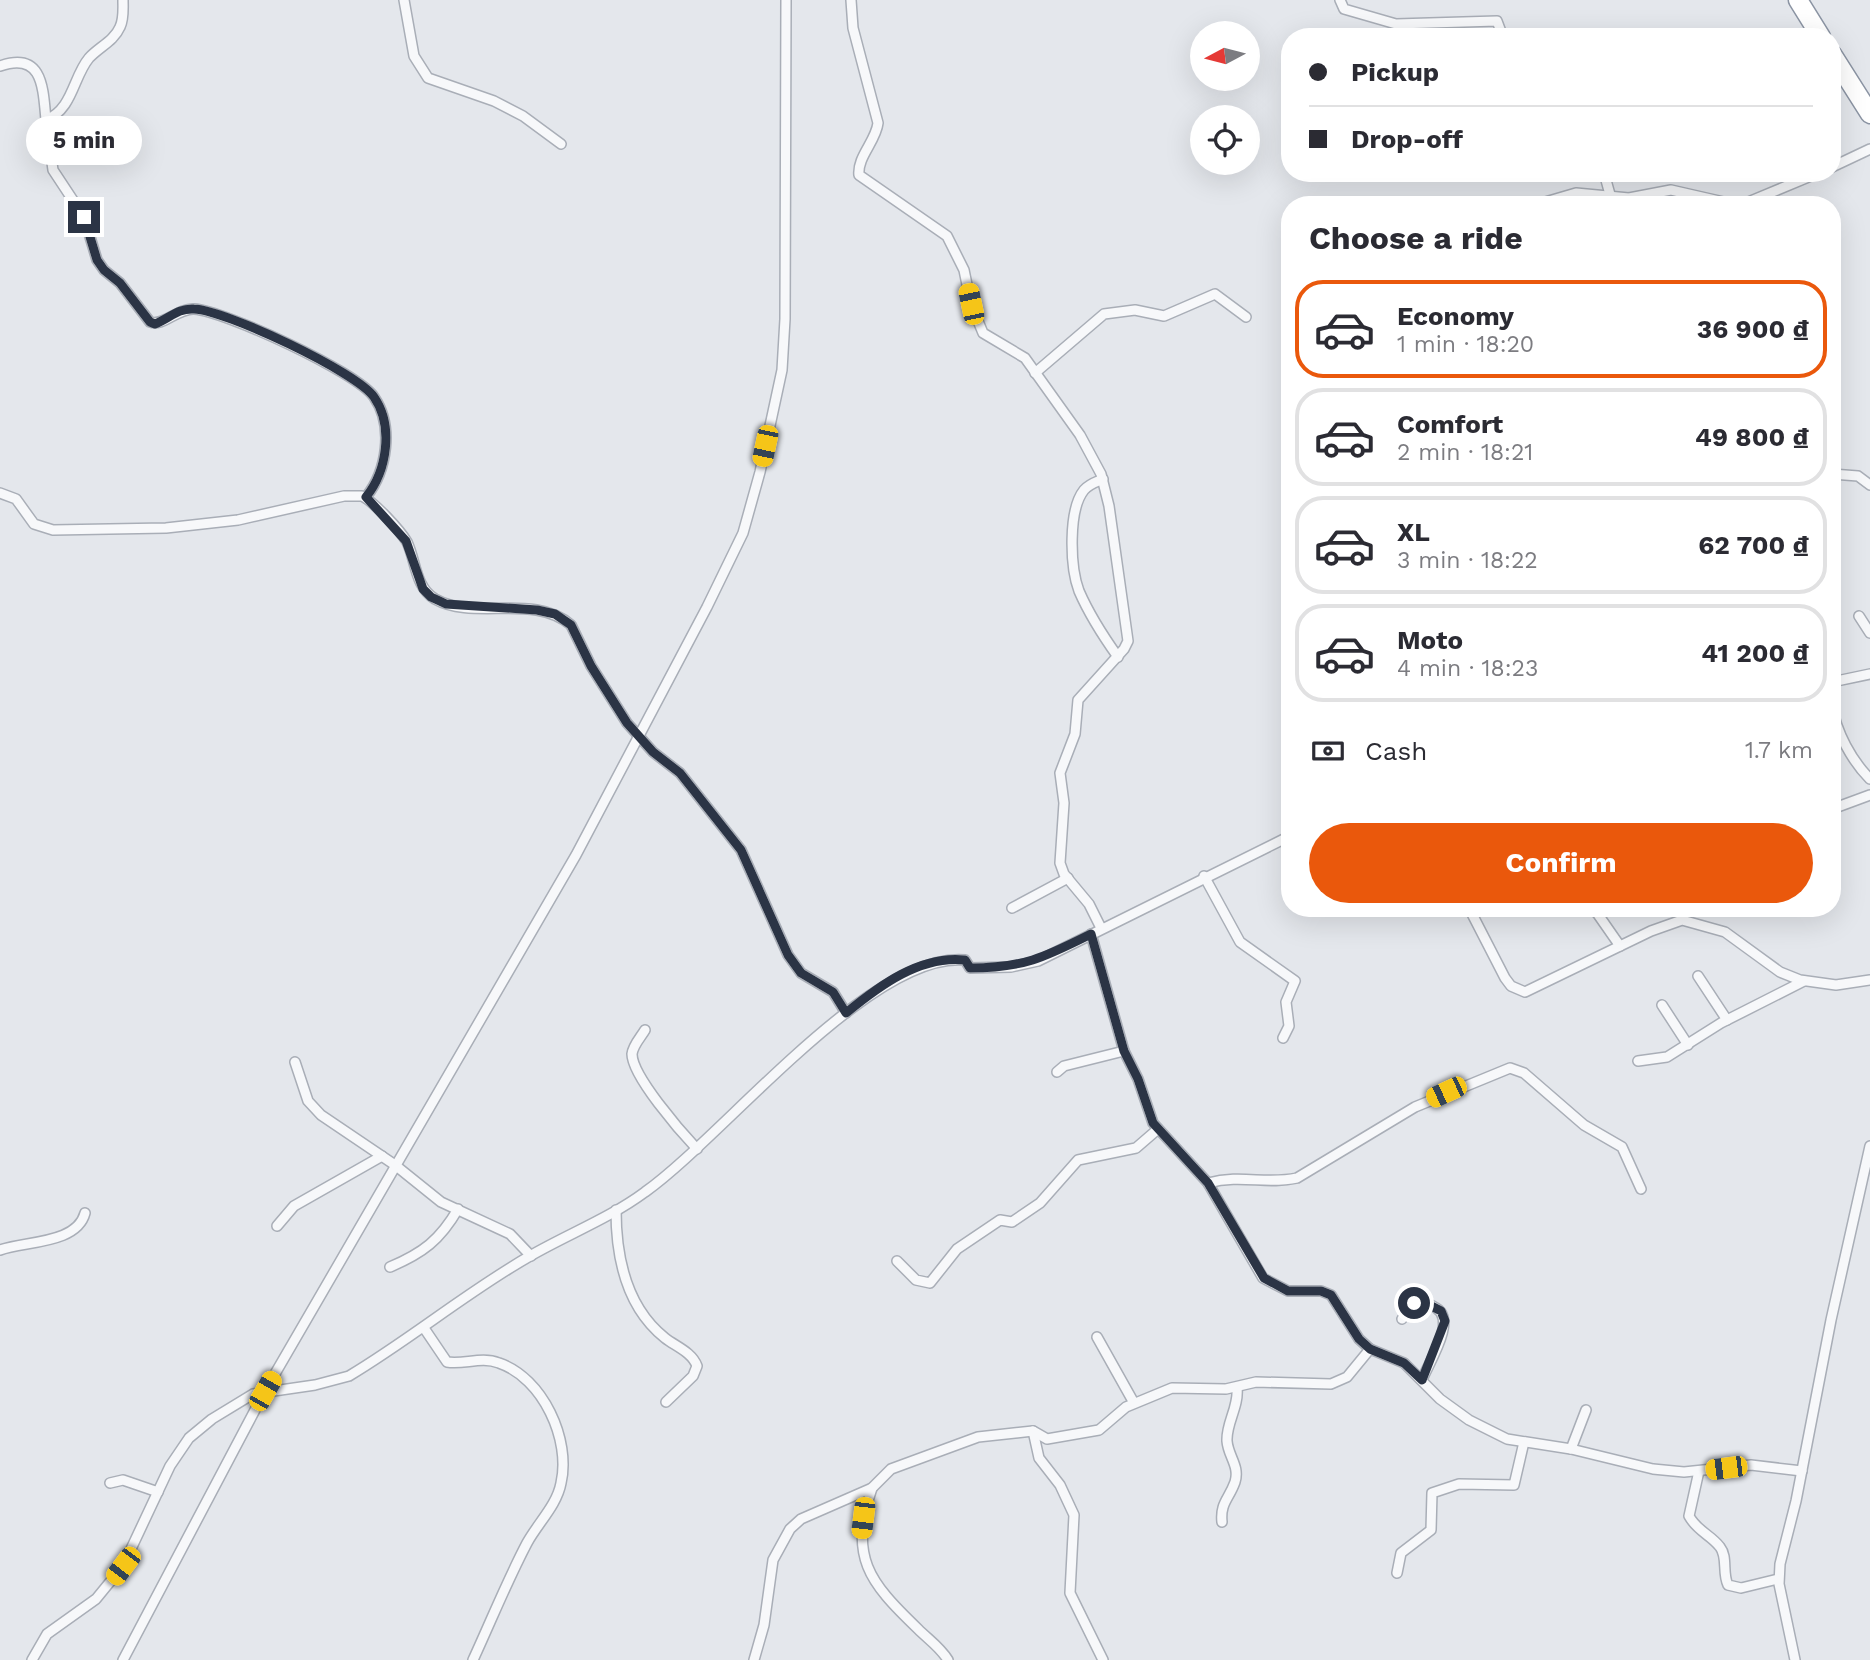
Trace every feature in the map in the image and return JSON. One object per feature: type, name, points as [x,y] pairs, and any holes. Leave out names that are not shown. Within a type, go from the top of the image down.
[{"type":"highway","points":[[1798,0],[1815,28]]},
{"type":"highway","points":[[1841,68],[1870,114]]},
{"type":"street","points":[[47,120],[68,101],[88,59],[115,35],[122,19],[123,0]]},
{"type":"street","points":[[404,0],[414,56],[428,78],[494,101],[531,121],[561,144]]},
{"type":"street","points":[[123,1660],[265,1391],[640,739],[743,533],[760,472],[782,370],[785,319],[786,0]]},
{"type":"street","points":[[851,0],[858,50],[878,122],[875,137],[858,167],[859,175],[947,236],[960,260],[971,304],[984,333],[1017,352],[1035,373],[1080,435],[1102,479],[1128,641],[1118,657],[1078,700],[1075,734],[1060,773],[1064,803],[1060,863],[1068,878],[1089,904],[1101,928]]},
{"type":"street","points":[[1340,0],[1344,9],[1396,24],[1497,21],[1500,28]]},
{"type":"street","points":[[0,66],[19,61],[35,69],[40,79],[53,170],[84,217],[97,260],[104,270],[120,283],[150,322],[155,324],[176,312],[192,309],[215,312],[247,324],[326,363],[373,395],[387,436],[379,471],[366,497]]},
{"type":"street","points":[[1841,163],[1870,149]]},
{"type":"street","points":[[1763,196],[1796,182]]},
{"type":"street","points":[[1626,196],[1671,190],[1695,196]]},
{"type":"street","points":[[1563,196],[1576,192],[1592,196]]},
{"type":"street","points":[[1035,373],[1091,322],[1113,312],[1135,310],[1164,316],[1215,294],[1246,317]]},
{"type":"street","points":[[1841,475],[1858,476],[1870,485]]},
{"type":"street","points":[[1102,479],[1086,487],[1076,504],[1073,545],[1080,592],[1118,657]]},
{"type":"street","points":[[0,493],[16,499],[34,524],[59,530],[202,525],[344,496],[366,497],[406,541],[423,589],[431,597],[446,604],[537,610],[555,614],[571,625],[610,698],[640,739],[680,773],[741,850],[788,955],[801,973],[833,992],[846,1013]]},
{"type":"street","points":[[1860,616],[1870,633]]},
{"type":"street","points":[[1841,680],[1870,674]]},
{"type":"street","points":[[1841,735],[1870,779]]},
{"type":"street","points":[[1841,806],[1870,795]]},
{"type":"street","points":[[32,1660],[47,1634],[96,1599],[123,1566],[179,1450],[212,1419],[253,1394],[315,1385],[349,1376],[530,1255],[647,1191],[846,1013],[873,991],[904,973],[937,961],[965,960],[970,968],[1011,967],[1038,961],[1204,876],[1281,840]]},
{"type":"street","points":[[1204,876],[1240,942],[1296,981],[1286,1002],[1289,1026],[1283,1038]]},
{"type":"street","points":[[1013,908],[1068,878]]},
{"type":"street","points":[[1474,917],[1505,978],[1519,991],[1533,990],[1620,946],[1682,920],[1725,932],[1780,972],[1804,981],[1817,985],[1844,985],[1870,980]]},
{"type":"street","points":[[1600,917],[1620,946]]},
{"type":"street","points":[[1091,934],[1124,1051],[1158,1129],[1208,1183],[1264,1278],[1288,1291],[1321,1291],[1331,1295],[1359,1339],[1370,1349],[1391,1355],[1422,1380],[1440,1399],[1469,1420],[1495,1434],[1653,1469],[1699,1471],[1751,1465],[1802,1471]]},
{"type":"street","points":[[1698,976],[1727,1020]]},
{"type":"street","points":[[1638,1061],[1667,1057],[1727,1020],[1804,981]]},
{"type":"street","points":[[1662,1006],[1688,1045]]},
{"type":"street","points":[[645,1030],[633,1049],[636,1065],[670,1119],[697,1149]]},
{"type":"street","points":[[1057,1072],[1064,1066],[1124,1051]]},
{"type":"street","points":[[295,1062],[308,1101],[321,1115],[395,1165],[441,1202],[510,1234],[530,1255]]},
{"type":"street","points":[[1208,1183],[1245,1177],[1275,1181],[1297,1178],[1415,1107],[1510,1068],[1524,1073],[1584,1125],[1622,1147],[1641,1189]]},
{"type":"street","points":[[897,1261],[916,1280],[930,1283],[957,1249],[1000,1220],[1012,1222],[1040,1203],[1078,1160],[1136,1148],[1158,1129]]},
{"type":"street","points":[[1795,1660],[1779,1582],[1870,1146]]},
{"type":"street","points":[[278,1226],[294,1206],[382,1156]]},
{"type":"street","points":[[390,1267],[411,1258],[439,1237],[458,1209]]},
{"type":"street","points":[[616,1210],[621,1269],[630,1291],[645,1317],[662,1336],[690,1355],[697,1366],[693,1376],[666,1402]]},
{"type":"street","points":[[0,1250],[61,1237],[78,1225],[85,1213]]},
{"type":"street","points":[[1402,1319],[1414,1303],[1420,1301],[1441,1311],[1444,1317],[1445,1328],[1422,1380]]},
{"type":"street","points":[[424,1328],[447,1362],[483,1359],[501,1363],[523,1378],[538,1395],[555,1424],[563,1451],[561,1486],[529,1540],[473,1660]]},
{"type":"street","points":[[1097,1337],[1134,1403]]},
{"type":"street","points":[[754,1660],[764,1625],[773,1560],[790,1529],[802,1519],[872,1488],[891,1469],[978,1437],[1033,1431],[1047,1438],[1098,1430],[1134,1403],[1172,1388],[1237,1388],[1256,1381],[1331,1384],[1347,1377],[1370,1349]]},
{"type":"street","points":[[1222,1522],[1221,1505],[1235,1481],[1236,1464],[1227,1439],[1236,1408],[1237,1388]]},
{"type":"street","points":[[1571,1449],[1586,1410]]},
{"type":"street","points":[[1033,1431],[1039,1458],[1069,1501],[1074,1516],[1070,1593],[1103,1660]]},
{"type":"street","points":[[1397,1573],[1401,1553],[1431,1530],[1432,1493],[1468,1483],[1514,1485],[1524,1442]]},
{"type":"street","points":[[1699,1471],[1689,1516],[1693,1524],[1720,1547],[1728,1585],[1741,1588],[1779,1582]]},
{"type":"street","points":[[110,1482],[123,1480],[158,1492]]},
{"type":"street","points":[[872,1488],[860,1540],[866,1566],[886,1596],[940,1647],[948,1660]]},
{"type":"route","points":[[84,217],[97,260],[104,270],[120,283],[150,322],[155,324],[176,312],[192,309],[215,312],[247,324],[326,363],[373,395],[387,436],[386,450],[379,471],[372,490],[366,497],[406,541],[423,589],[431,597],[446,604],[537,610],[555,614],[571,625],[591,666],[627,723],[653,752],[680,773],[741,850],[788,955],[801,973],[833,992],[846,1013],[873,991],[904,973],[937,961],[950,958],[965,960],[970,968],[1011,967],[1038,961],[1091,934],[1124,1051],[1138,1079],[1153,1123],[1208,1183],[1228,1222],[1264,1278],[1273,1286],[1288,1291],[1321,1291],[1331,1295],[1359,1339],[1370,1349],[1391,1355],[1404,1363],[1422,1380],[1445,1328],[1445,1321],[1441,1311],[1433,1306],[1422,1301],[1414,1303]]}]
